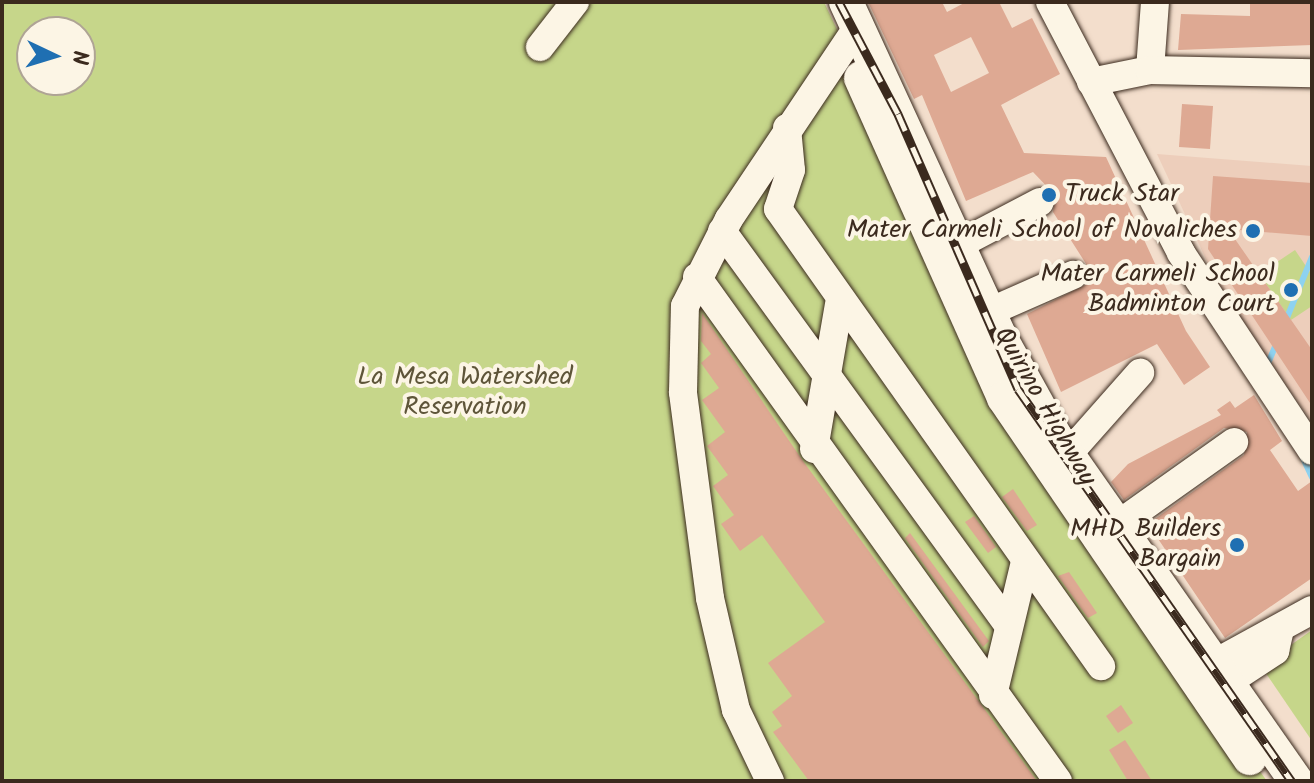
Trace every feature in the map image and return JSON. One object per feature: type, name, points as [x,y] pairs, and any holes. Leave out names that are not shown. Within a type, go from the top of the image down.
[{"type":"main road","name":"Quirino Highway","points":[[824,2],[850,22],[960,244],[989,312],[1074,465],[1116,526],[1267,781]]},
{"type":"main road","name":"Quirino Highway","points":[[850,22],[1004,398],[1208,680],[1296,781]]},
{"type":"street","points":[[540,47],[575,2]]},
{"type":"street","points":[[1050,2],[1220,319],[1312,451]]},
{"type":"street","points":[[1150,70],[1155,2]]},
{"type":"street","points":[[770,781],[736,710],[710,598],[683,392],[685,306],[725,225],[850,22]]},
{"type":"street","points":[[1091,82],[1150,70],[1312,73]]},
{"type":"street","points":[[778,209],[791,170],[787,128]]},
{"type":"street","points":[[960,244],[1040,202]]},
{"type":"street","points":[[725,225],[778,209]]},
{"type":"street","points":[[778,209],[839,304],[1101,666]]},
{"type":"street","points":[[725,225],[825,373],[1008,624]]},
{"type":"street","points":[[989,312],[1073,275]]},
{"type":"street","points":[[697,277],[814,449],[1058,781]]},
{"type":"street","points":[[814,449],[839,304]]},
{"type":"street","points":[[1074,465],[1070,452],[1140,373]]},
{"type":"street","points":[[1116,526],[1234,442]]},
{"type":"street","points":[[993,695],[1025,562]]},
{"type":"street","points":[[1208,680],[1275,651],[1279,633],[1312,610]]},
{"type":"shaded area","name":"Mater Carmeli School of Novaliches","points":[[1157,154],[1312,166],[1312,422],[1223,296]]},
{"type":"green space","name":"La Mesa Watershed Reservation","points":[[2,2],[824,2],[881,122],[1191,677],[1267,781],[2,781]]},
{"type":"green space","name":"Mater Carmeli School Badminton Court","points":[[1295,250],[1312,275],[1312,306],[1291,320],[1259,274]]},
{"type":"green space","points":[[1312,630],[1312,741],[1261,666]]},
{"type":"building","points":[[868,2],[942,2],[947,12],[966,2],[999,2],[1012,28],[1032,18],[1060,74],[1001,105],[1024,153],[1106,157],[1186,331],[1210,367],[1184,385],[1157,344],[1061,392],[1027,314],[1089,283],[1088,267],[1053,212],[1055,195],[1033,172],[966,201],[922,95],[914,99]],"holes":[[[971,37],[989,73],[951,92],[934,55]]]},
{"type":"building","points":[[1250,2],[1312,2],[1312,45],[1178,50],[1181,14],[1250,16]]},
{"type":"building","points":[[1182,104],[1213,106],[1210,149],[1179,147]]},
{"type":"building","points":[[1213,176],[1312,183],[1312,236],[1228,229],[1312,350],[1312,406],[1208,249]]},
{"type":"building","points":[[702,313],[803,461],[1037,781],[809,781],[773,732],[782,726],[772,712],[792,696],[768,663],[825,622],[762,535],[740,551],[721,524],[734,515],[713,486],[728,475],[707,446],[725,432],[702,400],[719,388],[701,363],[711,354],[701,341]]},
{"type":"building","name":"MHD Builders Bargain","points":[[1254,395],[1282,441],[1270,450],[1298,491],[1312,481],[1312,578],[1225,638],[1148,524],[1244,455],[1247,432],[1224,428],[1124,500],[1111,482],[1128,464],[1221,415],[1217,410],[1230,401],[1235,408]]},
{"type":"building","points":[[1013,489],[1037,525],[1027,531],[1002,497]]},
{"type":"building","points":[[974,516],[996,547],[988,553],[965,522]]},
{"type":"building","points":[[910,533],[989,641],[983,647],[905,538]]},
{"type":"building","points":[[1069,572],[1097,613],[1088,618],[1058,576]]},
{"type":"building","points":[[1121,705],[1133,723],[1118,733],[1106,716]]},
{"type":"building","points":[[1125,740],[1152,781],[1128,781],[1109,750]]},
{"type":"waterway","points":[[1286,320],[1312,257]]},
{"type":"waterway","points":[[1266,368],[1277,342]]},
{"type":"waterway","points":[[1303,458],[1312,477]]},
{"type":"railway","points":[[839,2],[898,114],[1018,389],[1291,781]]},
{"type":"place","name":"Truck Star","points":[[1049,195]]},
{"type":"place","name":"Mater Carmeli School of Novaliches","points":[[1253,231]]},
{"type":"place","name":"Mater Carmeli School Badminton Court","points":[[1291,290]]},
{"type":"place","name":"MHD Builders Bargain","points":[[1237,545]]}]
